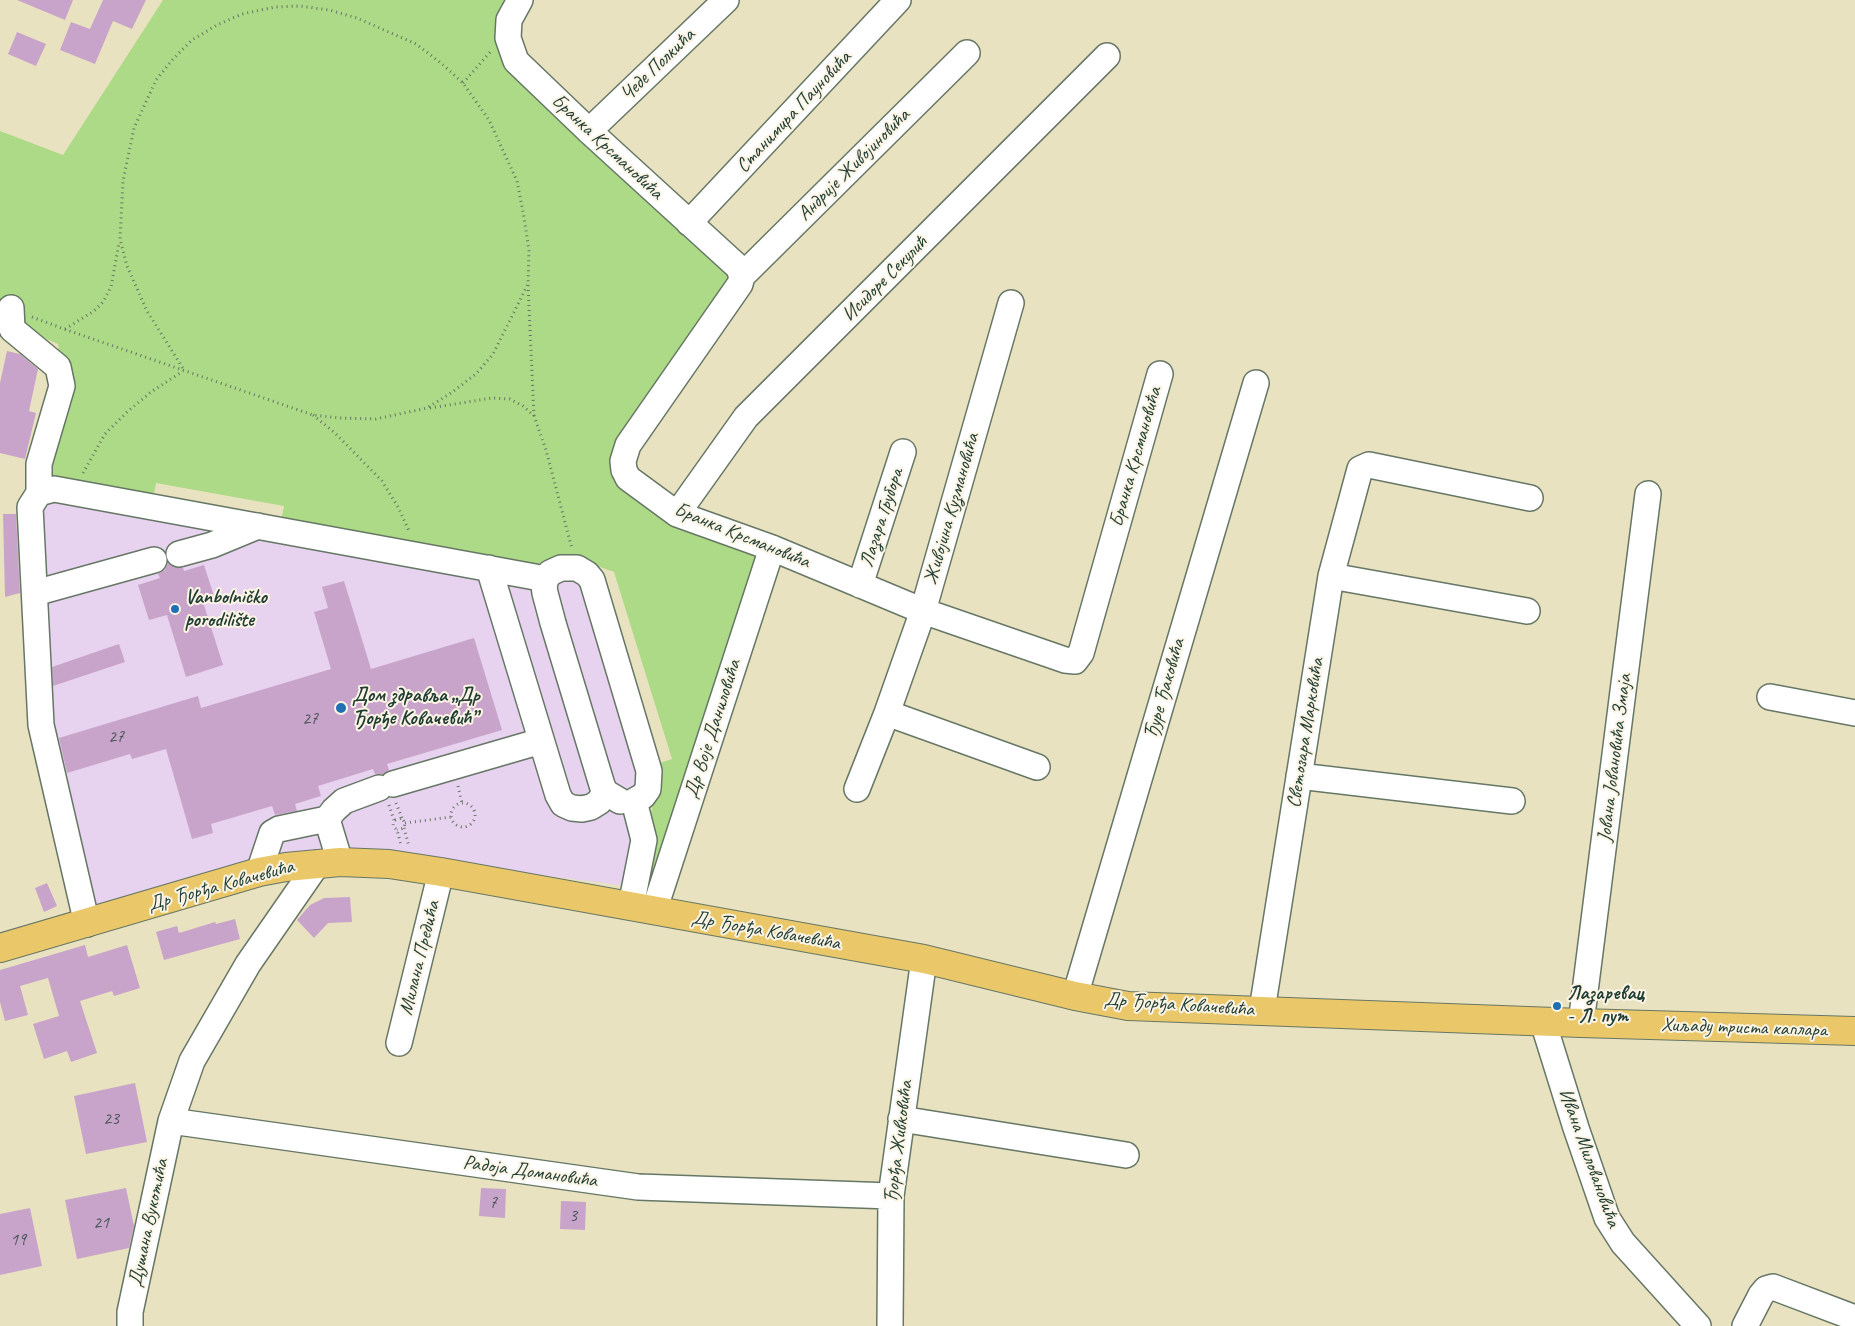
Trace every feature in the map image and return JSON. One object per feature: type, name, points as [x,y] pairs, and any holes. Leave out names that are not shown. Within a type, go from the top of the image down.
[{"type":"main road","name":"Др Ђорђа Ковачевића","points":[[0,948],[259,872],[329,862],[389,864],[924,959],[1075,996],[1128,1006],[1543,1022]]},
{"type":"main road","name":"Хиљаду триста каплара","points":[[1543,1022],[1855,1031]]},
{"type":"street","points":[[508,31],[509,20],[520,0]]},
{"type":"street","name":"Чеде Полкића","points":[[589,131],[726,0]]},
{"type":"street","name":"Станимира Пауновића","points":[[689,224],[898,0]]},
{"type":"street","name":"Бранка Крсмановића","points":[[508,31],[508,38],[516,61],[689,224],[738,267],[742,276],[740,284],[628,445],[623,461],[624,470],[628,478],[677,514],[772,548],[923,611],[1065,660],[1075,661],[1081,654],[1160,374]]},
{"type":"street","name":"Андрије Живојиновића","points":[[742,276],[967,53]]},
{"type":"street","name":"Исидоре Секулић","points":[[677,514],[746,417],[1107,56]]},
{"type":"street","name":"Живојина Кузмановића","points":[[857,789],[887,713],[923,611],[1012,303]]},
{"type":"street","points":[[11,308],[12,329],[58,368],[62,386],[39,464],[39,493],[30,507],[41,725],[87,924]]},
{"type":"street","name":"Ђуре Ђаковића","points":[[1075,996],[1256,383]]},
{"type":"street","name":"Лазара Грубора","points":[[860,585],[903,452]]},
{"type":"street","name":"Светозара Марковића","points":[[1262,1010],[1331,576],[1360,469],[1369,465],[1530,498]]},
{"type":"street","points":[[39,493],[54,489],[546,579]]},
{"type":"street","name":"Јована Јовановића Змаја","points":[[1581,1023],[1648,494]]},
{"type":"street","points":[[179,554],[212,545],[258,526]]},
{"type":"street","name":"Др Воје Даниловића","points":[[643,908],[772,548]]},
{"type":"street","points":[[35,593],[154,560]]},
{"type":"street","points":[[489,568],[558,796],[563,804],[572,808],[582,809],[591,807],[599,802],[605,792]]},
{"type":"street","points":[[561,568],[577,568],[587,574],[592,580],[649,771],[648,789],[643,796],[634,801],[622,802],[611,797],[605,792],[602,785],[553,623],[545,593],[546,579],[550,573],[561,568]]},
{"type":"street","points":[[1331,576],[1527,612]]},
{"type":"street","points":[[1770,697],[1855,713]]},
{"type":"street","points":[[887,713],[1037,767]]},
{"type":"street","points":[[259,872],[272,833],[279,829],[327,819],[344,801],[388,792],[541,741]]},
{"type":"street","points":[[1299,776],[1512,801]]},
{"type":"street","points":[[634,801],[644,840],[643,908]]},
{"type":"street","points":[[327,819],[329,862]]},
{"type":"street","name":"Душана Вукотића","points":[[130,1326],[130,1312],[171,1121],[192,1061],[248,964],[329,862]]},
{"type":"street","name":"Милана Предића","points":[[399,1043],[441,872]]},
{"type":"street","name":"Ђорђа Живковића","points":[[890,1326],[891,1196],[924,959]]},
{"type":"street","name":"Ивана Миловановића","points":[[1543,1022],[1576,1128],[1607,1218],[1623,1243],[1698,1326]]},
{"type":"street","points":[[901,1120],[1126,1156]]},
{"type":"street","name":"Радоја Домановића","points":[[171,1121],[638,1187],[891,1196]]},
{"type":"street","points":[[1745,1326],[1760,1295],[1773,1287],[1855,1318]]},
{"type":"path","points":[[64,329],[94,311],[103,302],[111,287],[120,240],[123,181],[134,128],[156,80],[192,40],[217,25],[242,14],[275,7],[300,6],[328,10],[357,18],[416,44],[464,83],[490,120],[517,181],[529,251],[528,284],[534,416],[546,450],[577,568]]},
{"type":"path","points":[[464,83],[508,31]]},
{"type":"path","points":[[120,240],[127,266],[147,310],[184,370]]},
{"type":"path","points":[[427,408],[452,393],[476,374],[493,354],[528,284]]},
{"type":"path","points":[[11,308],[64,329],[313,415],[376,419],[427,408],[492,398],[510,399],[523,406],[534,416]]},
{"type":"path","points":[[73,493],[105,434],[151,392],[184,370]]},
{"type":"path","points":[[313,415],[334,433],[382,481],[398,507],[421,556]]},
{"type":"path","points":[[388,792],[406,823]]},
{"type":"path","points":[[388,792],[394,820],[393,826],[397,830],[404,828],[406,823]]},
{"type":"path","points":[[462,803],[472,807],[475,812],[473,822],[463,827],[454,823],[451,817],[454,808],[462,803]]},
{"type":"path","points":[[406,823],[451,817]]},
{"type":"path","points":[[394,820],[402,818]]},
{"type":"shaded area","name":"Дом здравља „Др Ђорђе Ковачевић”","points":[[55,497],[599,568],[645,734],[627,886],[454,864],[423,858],[91,909],[47,722],[41,502]]},
{"type":"green space","points":[[163,0],[512,0],[498,39],[732,278],[613,463],[762,549],[651,901],[641,899],[651,814],[660,763],[672,759],[614,572],[586,562],[538,569],[281,522],[284,506],[156,483],[153,499],[45,480],[60,362],[58,344],[0,319],[0,131],[63,155]]},
{"type":"building","points":[[17,0],[73,0],[65,20]]},
{"type":"building","points":[[103,0],[146,0],[132,29],[113,21],[95,64],[60,50],[71,22],[90,29]]},
{"type":"building","points":[[17,32],[46,44],[36,66],[8,54]]},
{"type":"building","points":[[7,351],[20,354],[38,369],[29,411],[36,413],[25,459],[0,453],[0,383]]},
{"type":"building","points":[[3,514],[16,514],[20,593],[5,597]]},
{"type":"building","name":"Vanbolničko porodilište","points":[[168,563],[175,568],[183,568],[184,571],[204,565],[215,599],[203,602],[223,665],[186,677],[167,615],[149,620],[138,585],[160,578],[158,574],[165,570]]},
{"type":"building","points":[[344,581],[371,669],[474,638],[502,730],[387,764],[389,770],[383,774],[375,774],[373,769],[318,786],[321,796],[295,804],[297,811],[275,815],[272,806],[211,824],[213,833],[192,839],[166,749],[132,759],[130,754],[67,773],[59,738],[198,696],[201,708],[331,669],[314,612],[328,608],[322,587]]},
{"type":"building","points":[[119,644],[125,662],[53,686],[52,667]]},
{"type":"building","points":[[47,883],[57,906],[44,912],[35,888]]},
{"type":"building","points":[[350,897],[352,922],[328,923],[314,938],[297,920],[310,905],[324,898]]},
{"type":"building","points":[[235,919],[240,939],[164,960],[156,932],[177,926],[179,933],[215,922],[216,924]]},
{"type":"building","points":[[85,945],[88,957],[127,945],[140,988],[114,996],[112,991],[80,1001],[97,1053],[71,1062],[67,1051],[44,1059],[33,1024],[59,1016],[48,978],[20,986],[28,1015],[5,1021],[0,1002],[0,970]]},
{"type":"building","points":[[135,1083],[147,1142],[86,1154],[74,1096]]},
{"type":"building","points":[[126,1188],[134,1226],[129,1248],[77,1259],[65,1200]]},
{"type":"building","points":[[481,1188],[506,1189],[505,1218],[479,1216]]},
{"type":"building","points":[[561,1201],[586,1202],[585,1230],[560,1229]]},
{"type":"building","points":[[30,1208],[42,1266],[0,1275],[0,1214]]},
{"type":"place","name":"Vanbolničko porodilište","points":[[175,609]]},
{"type":"place","name":"Дом здравља „Др Ђорђе Ковачевић”","points":[[341,708]]},
{"type":"place","name":"Лазаревац - Л. пут","points":[[1557,1006]]}]
